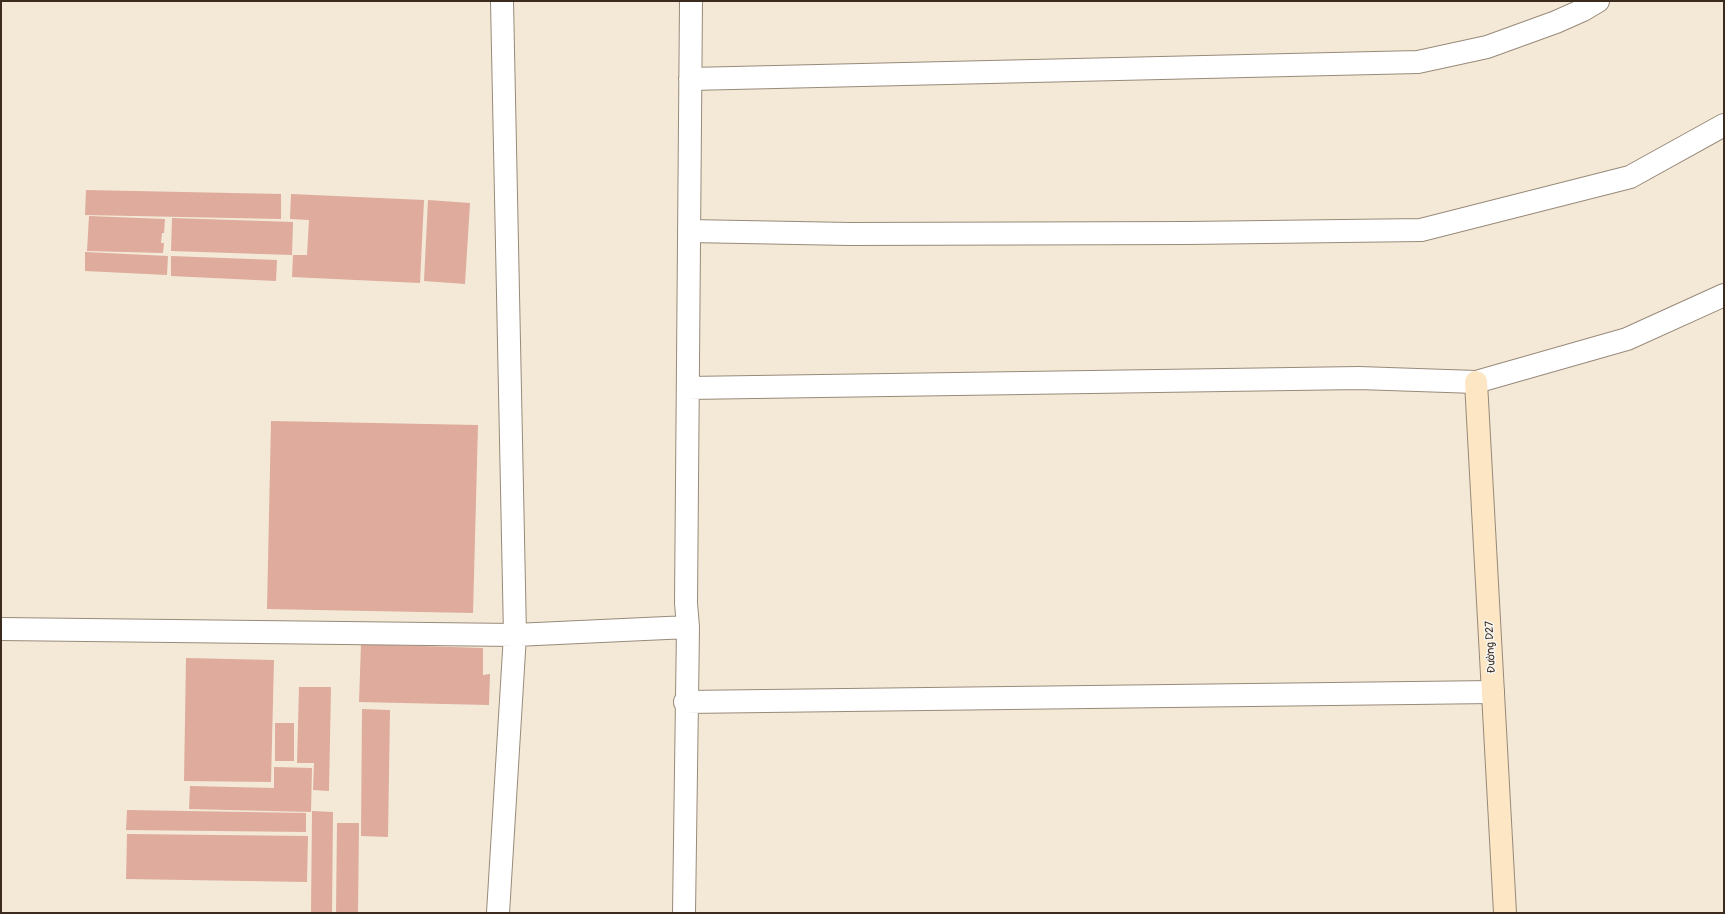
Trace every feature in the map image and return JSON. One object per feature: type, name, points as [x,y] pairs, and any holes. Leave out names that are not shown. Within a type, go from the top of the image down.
[{"type":"street","points":[[498,913],[515,635],[502,1]]},
{"type":"street","points":[[684,913],[688,627],[686,603],[691,1]]},
{"type":"street","points":[[690,79],[1418,62],[1487,47],[1556,22],[1583,10],[1598,1]]},
{"type":"street","points":[[689,230],[873,234],[1180,234],[1421,230],[1630,177],[1724,125]]},
{"type":"street","points":[[688,388],[1359,378],[1476,382],[1627,339],[1724,295]]},
{"type":"street","name":"Đường D27","points":[[1476,382],[1505,913]]},
{"type":"street","points":[[1,629],[515,635],[688,627]]},
{"type":"street","points":[[686,702],[1493,692]]},
{"type":"building","points":[[86,190],[281,194],[281,219],[85,215]]},
{"type":"building","points":[[291,194],[424,200],[420,283],[292,277],[293,255],[307,255],[309,220],[290,219]]},
{"type":"building","points":[[428,200],[470,203],[465,284],[424,281]]},
{"type":"building","points":[[89,216],[165,219],[164,233],[162,233],[161,243],[164,243],[163,253],[87,251]]},
{"type":"building","points":[[172,218],[293,222],[292,255],[171,251]]},
{"type":"building","points":[[85,252],[168,256],[167,275],[85,271]]},
{"type":"building","points":[[171,256],[277,260],[276,281],[171,276]]},
{"type":"building","points":[[271,421],[478,425],[473,613],[267,609]]},
{"type":"building","points":[[361,644],[483,648],[483,675],[490,674],[489,705],[359,702]]},
{"type":"building","points":[[186,658],[274,660],[271,782],[184,781]]},
{"type":"building","points":[[299,687],[331,687],[329,791],[313,790],[314,763],[297,763]]},
{"type":"building","points":[[362,709],[390,710],[388,837],[361,836]]},
{"type":"building","points":[[275,723],[294,723],[294,761],[275,761]]},
{"type":"building","points":[[274,767],[312,768],[311,812],[189,809],[190,786],[274,788]]},
{"type":"building","points":[[127,810],[306,813],[306,832],[126,830]]},
{"type":"building","points":[[312,811],[333,812],[332,913],[311,913]]},
{"type":"building","points":[[337,823],[359,823],[358,913],[336,913]]},
{"type":"building","points":[[127,834],[308,836],[307,882],[126,879]]}]
